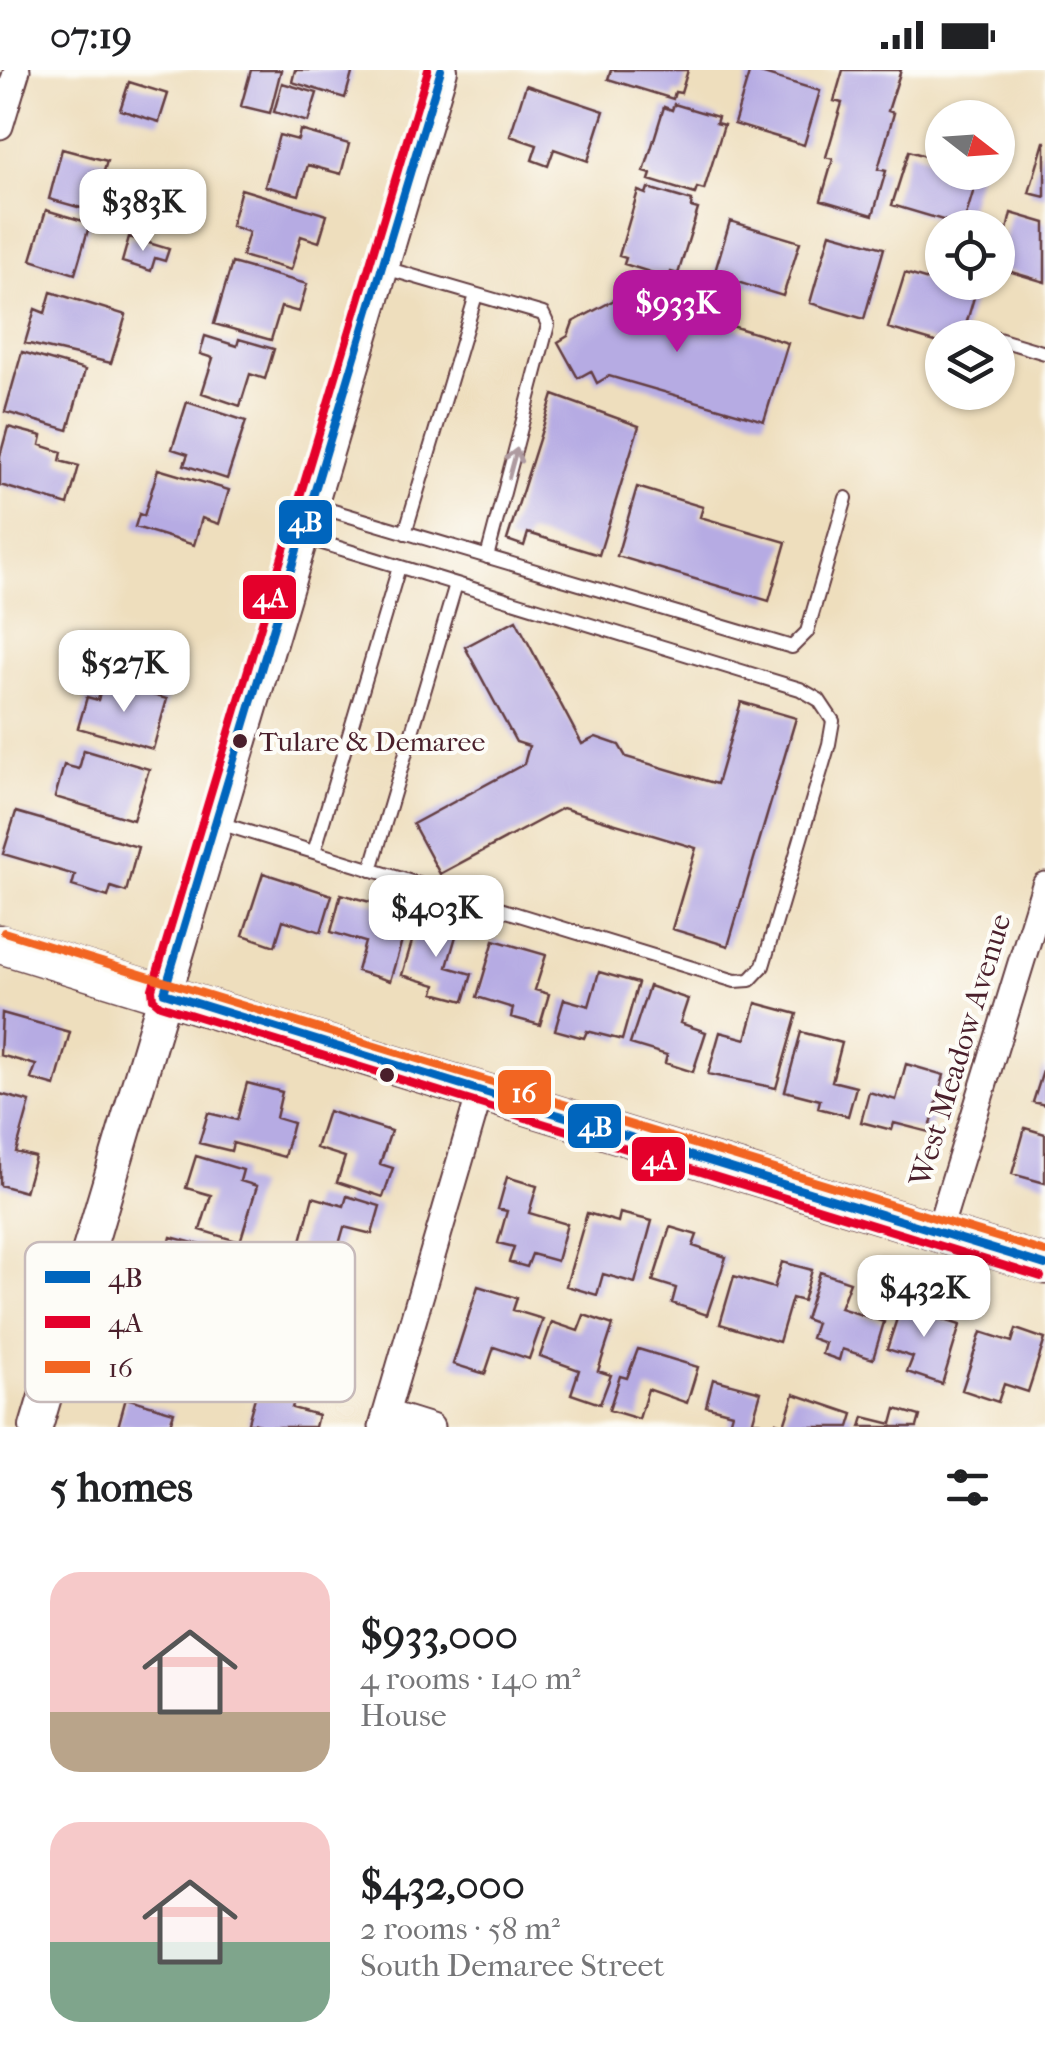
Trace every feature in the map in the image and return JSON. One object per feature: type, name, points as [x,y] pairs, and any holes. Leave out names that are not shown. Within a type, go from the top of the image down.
[{"type":"main road","points":[[0,944],[1045,1265]]},
{"type":"street","points":[[0,126],[17,70]]},
{"type":"street","points":[[91,1242],[441,70]]},
{"type":"street","name":"West Meadow Avenue","points":[[938,1234],[1045,885]]},
{"type":"street","points":[[431,1427],[384,1420],[481,1089]]},
{"type":"street","points":[[36,1427],[43,1402]]},
{"type":"lane","points":[[382,267],[544,314],[548,324],[488,558]]},
{"type":"lane","points":[[405,532],[476,295]]},
{"type":"lane","points":[[1015,344],[1045,353]]},
{"type":"lane","points":[[311,504],[792,647],[807,632],[846,498]]},
{"type":"lane","points":[[216,822],[735,981],[750,980],[762,966],[807,818],[834,722],[819,700],[800,689],[301,536]]},
{"type":"lane","points":[[314,852],[400,567]]},
{"type":"lane","points":[[371,870],[456,584]]},
{"type":"building","points":[[251,70],[281,70],[270,113],[241,106]]},
{"type":"building","points":[[295,70],[353,70],[345,98],[292,82]]},
{"type":"building","points":[[611,70],[688,70],[681,93],[675,92],[673,99],[608,79]]},
{"type":"building","points":[[750,70],[820,91],[804,145],[734,124]]},
{"type":"building","points":[[843,70],[901,70],[888,111],[894,113],[878,169],[886,171],[873,215],[821,200],[833,159],[826,157],[842,103],[834,101]]},
{"type":"building","points":[[129,82],[168,94],[159,122],[120,110]]},
{"type":"building","points":[[282,83],[317,93],[308,122],[274,112]]},
{"type":"building","points":[[526,85],[604,111],[588,161],[554,149],[548,166],[532,160],[537,145],[510,136]]},
{"type":"building","points":[[674,104],[718,117],[716,123],[724,125],[704,190],[697,188],[695,194],[649,180],[651,174],[644,172],[664,107],[672,110]]},
{"type":"building","points":[[300,130],[349,144],[341,174],[308,165],[299,195],[265,186],[279,135],[298,140]]},
{"type":"building","points":[[1045,142],[1045,197],[1029,193]]},
{"type":"building","points":[[62,149],[107,161],[92,211],[49,199]]},
{"type":"building","points":[[909,151],[925,156],[925,190],[974,190],[968,210],[925,210],[925,215],[892,205]]},
{"type":"building","points":[[648,188],[692,201],[691,207],[698,209],[678,274],[671,272],[669,278],[624,264],[626,258],[619,256],[638,191],[646,194]]},
{"type":"building","points":[[241,189],[327,215],[319,242],[301,236],[291,270],[242,256],[249,232],[231,226]]},
{"type":"building","points":[[46,210],[90,223],[75,274],[31,260]]},
{"type":"building","points":[[1015,214],[1045,223],[1045,282],[1015,273]]},
{"type":"building","points":[[730,221],[800,242],[783,296],[714,275]]},
{"type":"building","points":[[830,233],[884,248],[864,319],[810,303]]},
{"type":"building","points":[[129,237],[169,249],[165,261],[155,258],[151,271],[122,262]]},
{"type":"building","points":[[232,263],[307,284],[299,312],[281,307],[271,340],[214,324]]},
{"type":"building","points":[[905,273],[925,279],[925,300],[973,300],[967,320],[925,320],[925,339],[888,328]]},
{"type":"building","points":[[51,292],[126,315],[111,363],[25,343],[35,309],[45,313]]},
{"type":"building","points":[[619,292],[788,343],[764,421],[609,376],[597,383],[591,371],[578,378],[558,342],[568,336],[573,322],[618,298]]},
{"type":"building","points":[[205,336],[237,346],[239,339],[274,349],[265,379],[250,374],[240,406],[202,393],[213,358],[200,354]]},
{"type":"building","points":[[22,352],[85,370],[68,430],[5,412]]},
{"type":"building","points":[[553,395],[639,426],[599,555],[528,533],[524,546],[507,540]]},
{"type":"building","points":[[187,402],[246,421],[227,479],[184,465],[188,454],[172,449]]},
{"type":"building","points":[[8,427],[42,436],[40,445],[62,452],[60,461],[79,466],[68,505],[0,485],[0,456]]},
{"type":"building","points":[[158,469],[229,490],[219,524],[202,518],[194,545],[135,527],[139,514],[144,516]]},
{"type":"building","points":[[637,487],[703,507],[700,517],[786,542],[769,601],[617,556]]},
{"type":"building","points":[[516,620],[582,744],[596,737],[619,745],[626,757],[717,784],[741,702],[796,718],[728,946],[672,929],[696,848],[563,808],[440,874],[413,824],[524,764],[529,746],[516,742],[465,647]]},
{"type":"building","points":[[104,681],[167,699],[153,749],[78,728],[87,697],[98,700]]},
{"type":"building","points":[[84,750],[149,769],[133,820],[55,797],[64,765],[79,769]]},
{"type":"building","points":[[16,812],[138,847],[126,892],[111,887],[108,897],[72,886],[75,875],[3,854]]},
{"type":"building","points":[[263,873],[332,895],[321,932],[283,920],[275,946],[243,935]]},
{"type":"building","points":[[341,894],[410,913],[390,981],[357,971],[365,942],[331,932]]},
{"type":"building","points":[[419,918],[458,929],[447,967],[472,974],[464,1001],[434,993],[436,985],[402,975]]},
{"type":"building","points":[[494,940],[546,955],[535,990],[549,994],[540,1025],[511,1017],[513,1008],[477,997]]},
{"type":"building","points":[[599,972],[638,983],[622,1040],[587,1031],[584,1038],[555,1030],[564,999],[589,1006]]},
{"type":"building","points":[[649,986],[688,999],[680,1023],[706,1032],[693,1072],[665,1063],[667,1055],[630,1044]]},
{"type":"building","points":[[756,1003],[797,1014],[776,1088],[708,1074],[720,1032],[746,1039]]},
{"type":"building","points":[[2,1013],[70,1032],[55,1086],[31,1079],[36,1065],[0,1055]]},
{"type":"building","points":[[801,1032],[842,1043],[832,1081],[856,1087],[848,1116],[818,1108],[820,1100],[785,1091]]},
{"type":"building","points":[[906,1064],[944,1075],[929,1132],[894,1123],[892,1130],[861,1122],[869,1092],[896,1100]]},
{"type":"building","points":[[1045,1065],[1045,1105],[1033,1102]]},
{"type":"building","points":[[247,1083],[282,1092],[276,1118],[293,1123],[284,1157],[233,1143],[231,1151],[199,1143],[208,1113],[237,1120]]},
{"type":"building","points":[[0,1094],[30,1102],[16,1152],[35,1157],[25,1192],[0,1185]]},
{"type":"building","points":[[328,1111],[391,1131],[380,1164],[393,1168],[383,1197],[337,1182],[345,1157],[316,1148]]},
{"type":"building","points":[[1025,1128],[1045,1134],[1045,1183],[1012,1174]]},
{"type":"building","points":[[196,1156],[243,1170],[240,1181],[257,1186],[240,1242],[200,1230],[211,1195],[186,1188]]},
{"type":"building","points":[[507,1177],[537,1186],[529,1213],[567,1224],[557,1261],[532,1254],[527,1267],[509,1262],[514,1247],[498,1243],[507,1211],[498,1209]]},
{"type":"building","points":[[347,1196],[380,1206],[372,1234],[344,1227],[340,1242],[301,1242],[313,1197],[344,1206]]},
{"type":"building","points":[[587,1213],[618,1222],[620,1213],[652,1221],[635,1283],[603,1274],[597,1295],[566,1286]]},
{"type":"building","points":[[670,1227],[697,1235],[693,1246],[726,1257],[707,1315],[672,1303],[676,1288],[653,1281]]},
{"type":"building","points":[[782,1262],[812,1270],[803,1301],[792,1298],[779,1342],[720,1324],[734,1276],[774,1288]]},
{"type":"building","points":[[820,1272],[850,1282],[840,1308],[884,1322],[873,1359],[842,1349],[839,1360],[822,1354],[825,1343],[811,1338],[816,1323],[805,1319]]},
{"type":"building","points":[[478,1286],[517,1298],[513,1310],[543,1319],[529,1359],[494,1347],[485,1374],[453,1364]]},
{"type":"building","points":[[904,1297],[932,1306],[929,1315],[960,1325],[942,1384],[907,1372],[913,1357],[887,1349]]},
{"type":"building","points":[[584,1315],[613,1325],[598,1371],[611,1375],[600,1404],[571,1394],[579,1370],[540,1356],[552,1322],[578,1331]]},
{"type":"building","points":[[1016,1329],[1045,1339],[1028,1392],[1004,1384],[998,1402],[962,1390],[981,1332],[1012,1342]]},
{"type":"building","points":[[638,1349],[698,1367],[687,1403],[648,1389],[639,1419],[609,1410],[620,1376],[627,1378]]},
{"type":"building","points":[[713,1379],[761,1392],[753,1420],[761,1422],[760,1427],[728,1427],[732,1413],[706,1406]]},
{"type":"building","points":[[794,1394],[853,1414],[849,1427],[775,1427],[776,1422],[784,1425]]},
{"type":"building","points":[[125,1402],[174,1412],[169,1427],[118,1427]]},
{"type":"building","points":[[254,1402],[294,1402],[292,1408],[318,1415],[315,1427],[267,1427],[248,1422]]},
{"type":"building","points":[[896,1409],[920,1416],[917,1427],[861,1427],[864,1417],[892,1424]]},
{"type":"transit line","name":"4A","points":[[428,70],[152,989],[153,999],[160,1005],[1041,1277]]},
{"type":"transit line","name":"4B","points":[[441,70],[164,993],[1045,1265]]},
{"type":"transit line","name":"16","points":[[4,932],[1045,1252]]},
{"type":"place","name":"Tulare & Demaree","points":[[240,741]]}]
